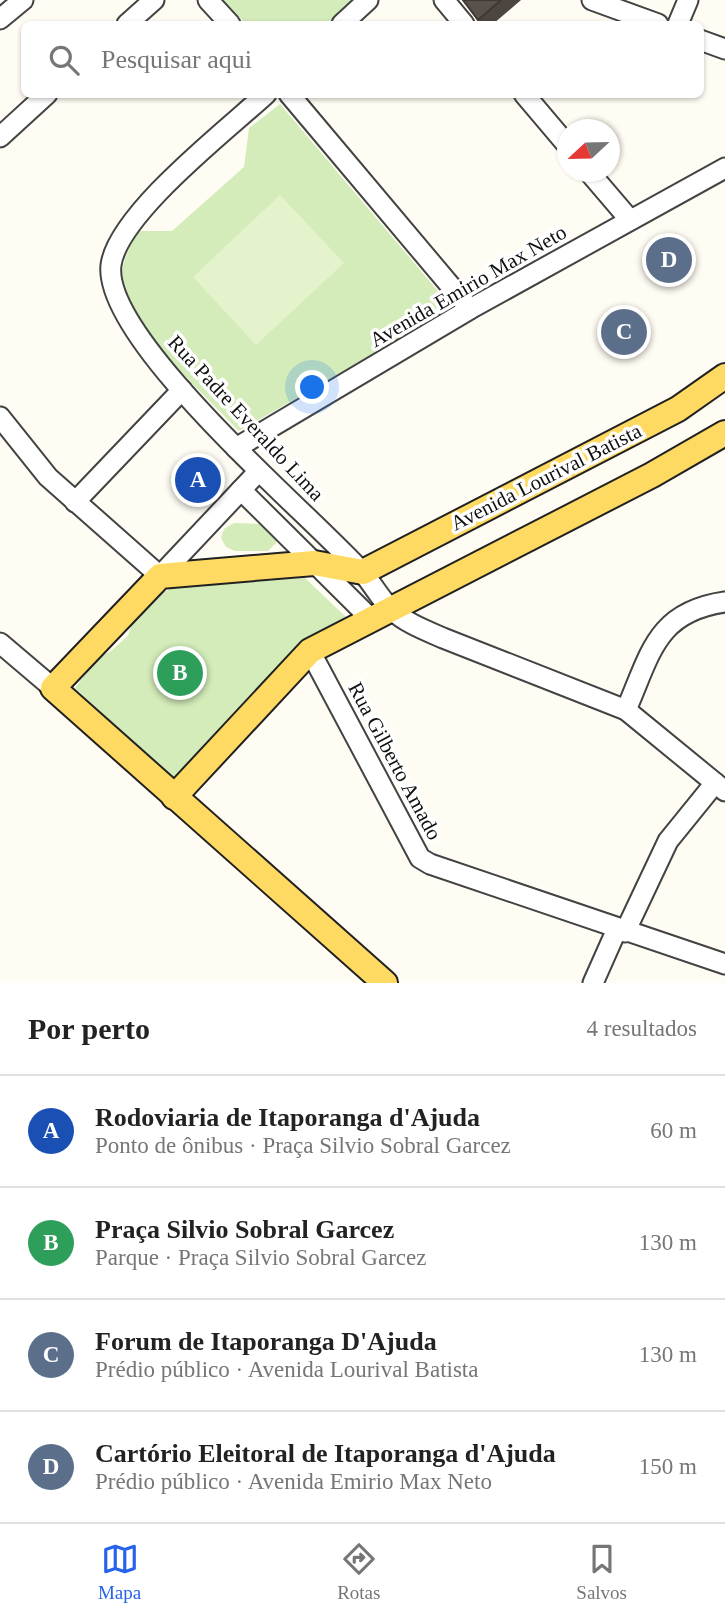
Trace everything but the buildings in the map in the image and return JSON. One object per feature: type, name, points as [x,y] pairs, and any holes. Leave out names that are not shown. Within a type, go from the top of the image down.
[{"type":"main road","name":"Avenida Lourival Batista","points":[[363,572],[678,409],[725,376]]},
{"type":"main road","points":[[174,797],[310,651],[652,475],[725,433]]},
{"type":"main road","points":[[363,572],[314,563],[160,576],[53,688],[385,983]]},
{"type":"street","points":[[0,19],[23,0]]},
{"type":"street","points":[[130,21],[154,0]]},
{"type":"street","points":[[208,0],[227,21]]},
{"type":"street","points":[[345,21],[368,0]]},
{"type":"street","points":[[444,0],[462,21]]},
{"type":"street","points":[[592,0],[650,21]]},
{"type":"street","points":[[679,21],[688,0]]},
{"type":"street","points":[[704,41],[725,48]]},
{"type":"street","points":[[0,136],[43,98]]},
{"type":"street","name":"Rua Padre Everaldo Lima","points":[[262,98],[153,198],[117,244],[111,263],[111,278],[117,301],[182,390],[258,472],[363,572],[381,614]]},
{"type":"street","points":[[292,98],[470,309]]},
{"type":"street","points":[[527,98],[557,133]]},
{"type":"street","name":"Avenida Emirio Max Neto","points":[[236,448],[470,309],[725,168]]},
{"type":"street","points":[[598,182],[630,220]]},
{"type":"street","points":[[75,502],[182,390]]},
{"type":"street","points":[[0,417],[32,459],[75,502],[160,576],[258,472]]},
{"type":"street","points":[[242,490],[314,563],[381,614],[626,710],[720,787],[668,841],[593,983]]},
{"type":"street","points":[[626,710],[666,628],[699,606],[725,602]]},
{"type":"street","points":[[0,643],[53,688]]},
{"type":"street","name":"Rua Gilberto Amado","points":[[310,651],[421,858],[430,864],[725,964]]},
{"type":"green space","points":[[223,0],[354,0],[330,21],[243,21]]},
{"type":"green space","points":[[280,104],[448,303],[447,312],[239,431],[142,325],[123,288],[122,273],[137,231],[172,231],[244,167],[249,128]]},
{"type":"green space","points":[[280,195],[344,263],[256,345],[193,277]]},
{"type":"green space","points":[[234,523],[266,524],[276,530],[276,543],[268,551],[235,551],[226,547],[221,538],[224,529]]},
{"type":"green space","points":[[305,578],[347,618],[175,781],[75,688],[97,658],[111,651],[128,636],[133,620],[159,594],[173,588]]},
{"type":"place","name":"Cartório Eleitoral de Itaporanga d'Ajuda","points":[[669,260]]},
{"type":"place","name":"Forum de Itaporanga D'Ajuda","points":[[624,332]]},
{"type":"place","name":"Rodoviaria de Itaporanga d'Ajuda","points":[[198,480]]},
{"type":"place","name":"Praça Silvio Sobral Garcez","points":[[180,673]]}]
